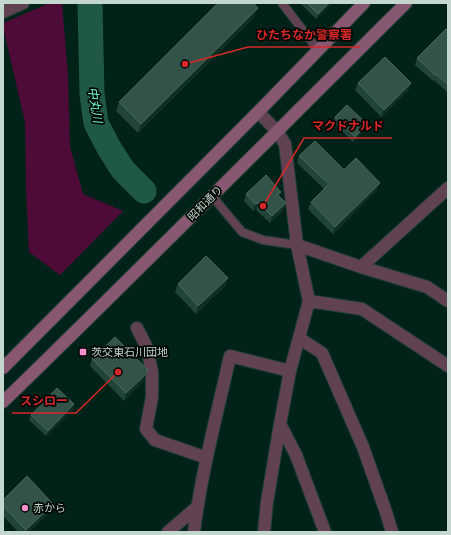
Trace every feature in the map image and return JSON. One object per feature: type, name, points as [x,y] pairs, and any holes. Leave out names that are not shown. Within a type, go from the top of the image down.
[{"type":"street","points":[[3,12],[23,3]]},
{"type":"street","points":[[3,368],[258,112],[364,3]]},
{"type":"street","name":"昭和通り","points":[[3,402],[105,303],[406,3]]},
{"type":"street","points":[[258,112],[277,131],[285,144],[297,246],[309,301],[290,371],[267,502],[264,532]]},
{"type":"street","points":[[361,267],[448,188]]},
{"type":"street","points":[[297,246],[426,287],[448,301]]},
{"type":"street","points":[[309,301],[362,309],[448,366]]},
{"type":"street","points":[[137,328],[147,348],[152,372],[152,397],[146,429],[155,440],[207,458]]},
{"type":"street","points":[[299,338],[322,353],[362,447],[392,532]]},
{"type":"street","points":[[194,532],[197,507],[207,458],[230,356],[290,371]]},
{"type":"street","points":[[280,424],[296,455],[325,532]]},
{"type":"street","points":[[168,532],[197,507]]},
{"type":"lane","points":[[282,3],[318,50]]},
{"type":"lane","points":[[212,196],[242,232],[263,240],[297,246]]},
{"type":"shaded area","points":[[50,3],[62,3],[68,76],[70,147],[83,194],[123,211],[60,275],[29,252],[25,122],[3,27],[3,23]]},
{"type":"building","points":[[218,3],[253,3],[258,8],[141,124],[119,102]]},
{"type":"building","points":[[307,3],[329,3],[318,14]]},
{"type":"building","points":[[446,29],[448,31],[448,85],[417,58]]},
{"type":"building","points":[[385,57],[411,83],[384,110],[358,83]]},
{"type":"building","points":[[347,105],[367,124],[355,137],[335,117]]},
{"type":"building","points":[[315,141],[344,170],[356,158],[380,183],[335,227],[311,202],[329,184],[299,156]]},
{"type":"building","points":[[266,175],[281,192],[277,194],[286,203],[272,216],[259,203],[255,204],[246,194]]},
{"type":"building","points":[[206,256],[228,278],[198,306],[178,284]]},
{"type":"building","points":[[115,337],[147,369],[147,373],[126,393],[92,359]]},
{"type":"building","points":[[57,388],[74,404],[48,431],[31,415]]},
{"type":"building","name":"赤から","points":[[27,476],[53,504],[26,530],[3,506],[3,500]]},
{"type":"waterway","name":"中丸川","points":[[90,3],[92,94],[96,123],[123,170],[144,191]]},
{"type":"place","name":"ひたちなか警察署","points":[[185,64]]},
{"type":"place","name":"マクドナルド","points":[[263,206]]},
{"type":"place","name":"茨交東石川団地","points":[[83,352]]},
{"type":"place","name":"スシロー","points":[[118,372]]},
{"type":"place","name":"赤から","points":[[25,508]]}]
